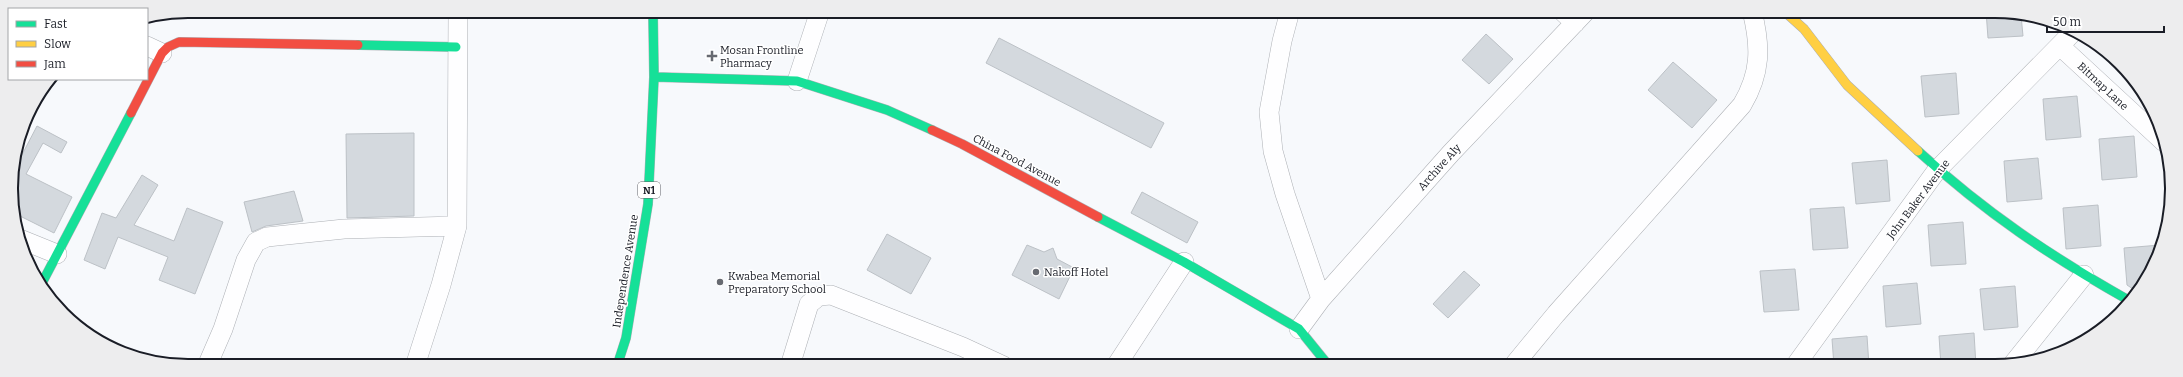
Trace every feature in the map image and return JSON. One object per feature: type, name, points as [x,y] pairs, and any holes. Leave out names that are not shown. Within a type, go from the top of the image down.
[{"type":"main road","name":"Independence Avenue","points":[[619,359],[626,338],[648,204],[654,77],[653,18]]},
{"type":"main road","points":[[1794,18],[1842,81],[1937,170],[1999,219],[2084,275],[2125,298]]},
{"type":"main road","points":[[148,64],[155,49],[168,47],[179,42],[456,47]]},
{"type":"main road","name":"China Food Avenue","points":[[654,77],[797,81],[887,110],[962,144],[1184,262],[1299,329],[1323,359]]},
{"type":"main road","points":[[44,278],[140,80]]},
{"type":"street","points":[[417,359],[441,285],[457,226],[456,47],[458,18]]},
{"type":"street","points":[[797,81],[818,18]]},
{"type":"street","points":[[1288,18],[1282,41],[1269,112],[1273,151],[1321,299]]},
{"type":"street","name":"Archive Aly","points":[[1299,329],[1321,299],[1571,18]]},
{"type":"street","points":[[1519,359],[1556,314],[1742,105],[1752,89],[1756,73],[1759,38],[1754,18]]},
{"type":"street","name":"John Baker Avenue","points":[[1800,359],[1937,170],[2070,36]]},
{"type":"street","name":"Bitmap Lane","points":[[2060,46],[2156,135]]},
{"type":"street","points":[[211,359],[223,329],[246,260],[256,242],[267,237],[344,229],[457,226]]},
{"type":"street","points":[[27,242],[57,254]]},
{"type":"street","points":[[1121,359],[1184,262]]},
{"type":"street","points":[[2018,358],[2084,275]]},
{"type":"street","points":[[792,359],[809,304],[819,296],[831,295],[963,347],[989,359]]},
{"type":"building","points":[[1987,18],[2021,20],[2023,36],[1988,38]]},
{"type":"building","points":[[1486,34],[1513,59],[1489,84],[1462,60]]},
{"type":"building","points":[[999,38],[1164,123],[1151,148],[986,63]]},
{"type":"building","points":[[1673,62],[1717,100],[1692,128],[1648,90]]},
{"type":"building","points":[[1956,73],[1959,114],[1925,117],[1921,76]]},
{"type":"building","points":[[2077,96],[2081,137],[2046,140],[2043,99]]},
{"type":"building","points":[[37,126],[67,142],[61,153],[43,143],[26,174],[72,197],[54,233],[20,216],[18,177],[21,158]]},
{"type":"building","points":[[414,133],[414,216],[347,218],[346,134]]},
{"type":"building","points":[[2134,136],[2137,177],[2102,180],[2099,139]]},
{"type":"building","points":[[2038,158],[2042,199],[2007,202],[2004,161]]},
{"type":"building","points":[[1887,160],[1890,201],[1856,204],[1852,163]]},
{"type":"building","points":[[142,175],[158,185],[134,225],[174,241],[187,208],[223,222],[195,294],[159,280],[168,257],[118,237],[105,269],[84,260],[102,213],[116,218]]},
{"type":"building","points":[[294,191],[303,221],[266,226],[252,232],[244,202]]},
{"type":"building","points":[[1142,192],[1198,222],[1187,243],[1131,213]]},
{"type":"building","points":[[2098,205],[2101,246],[2066,249],[2063,208]]},
{"type":"building","points":[[1844,207],[1848,248],[1813,250],[1810,209]]},
{"type":"building","points":[[1963,222],[1966,264],[1931,266],[1928,225]]},
{"type":"building","points":[[887,234],[931,258],[911,294],[867,270]]},
{"type":"building","points":[[1027,245],[1044,252],[1053,248],[1057,259],[1074,268],[1059,299],[1012,275]]},
{"type":"building","points":[[2155,245],[2142,274],[2132,289],[2127,285],[2124,248]]},
{"type":"building","points":[[1795,269],[1799,310],[1764,312],[1760,271]]},
{"type":"building","points":[[1464,271],[1480,285],[1448,318],[1433,304]]},
{"type":"building","points":[[1917,283],[1921,324],[1886,327],[1883,286]]},
{"type":"building","points":[[2015,286],[2018,327],[1984,330],[1980,289]]},
{"type":"building","points":[[1974,333],[1976,359],[1941,359],[1939,336]]},
{"type":"building","points":[[1867,336],[1869,359],[1833,359],[1832,339]]},
{"type":"traffic: fast","points":[[619,359],[626,338],[648,204],[654,77],[653,18]]},
{"type":"traffic: fast","points":[[358,45],[456,47]]},
{"type":"traffic: fast","points":[[654,77],[797,81],[887,110],[932,130]]},
{"type":"traffic: fast","points":[[44,279],[131,113]]},
{"type":"traffic: fast","points":[[1918,151],[1994,214],[2046,250],[2125,298]]},
{"type":"traffic: fast","points":[[1098,217],[1184,262],[1299,329],[1323,359]]},
{"type":"traffic: slow","points":[[1792,18],[1804,29],[1847,85],[1918,151]]},
{"type":"traffic: jam","points":[[131,113],[162,53],[168,47],[179,42],[358,45]]},
{"type":"traffic: jam","points":[[932,130],[962,144],[1098,217]]},
{"type":"place","name":"Mosan Frontline Pharmacy","points":[[712,56]]},
{"type":"place","name":"Nakoff Hotel","points":[[1036,272]]},
{"type":"place","name":"Kwabea Memorial Preparatory School","points":[[720,282]]}]
